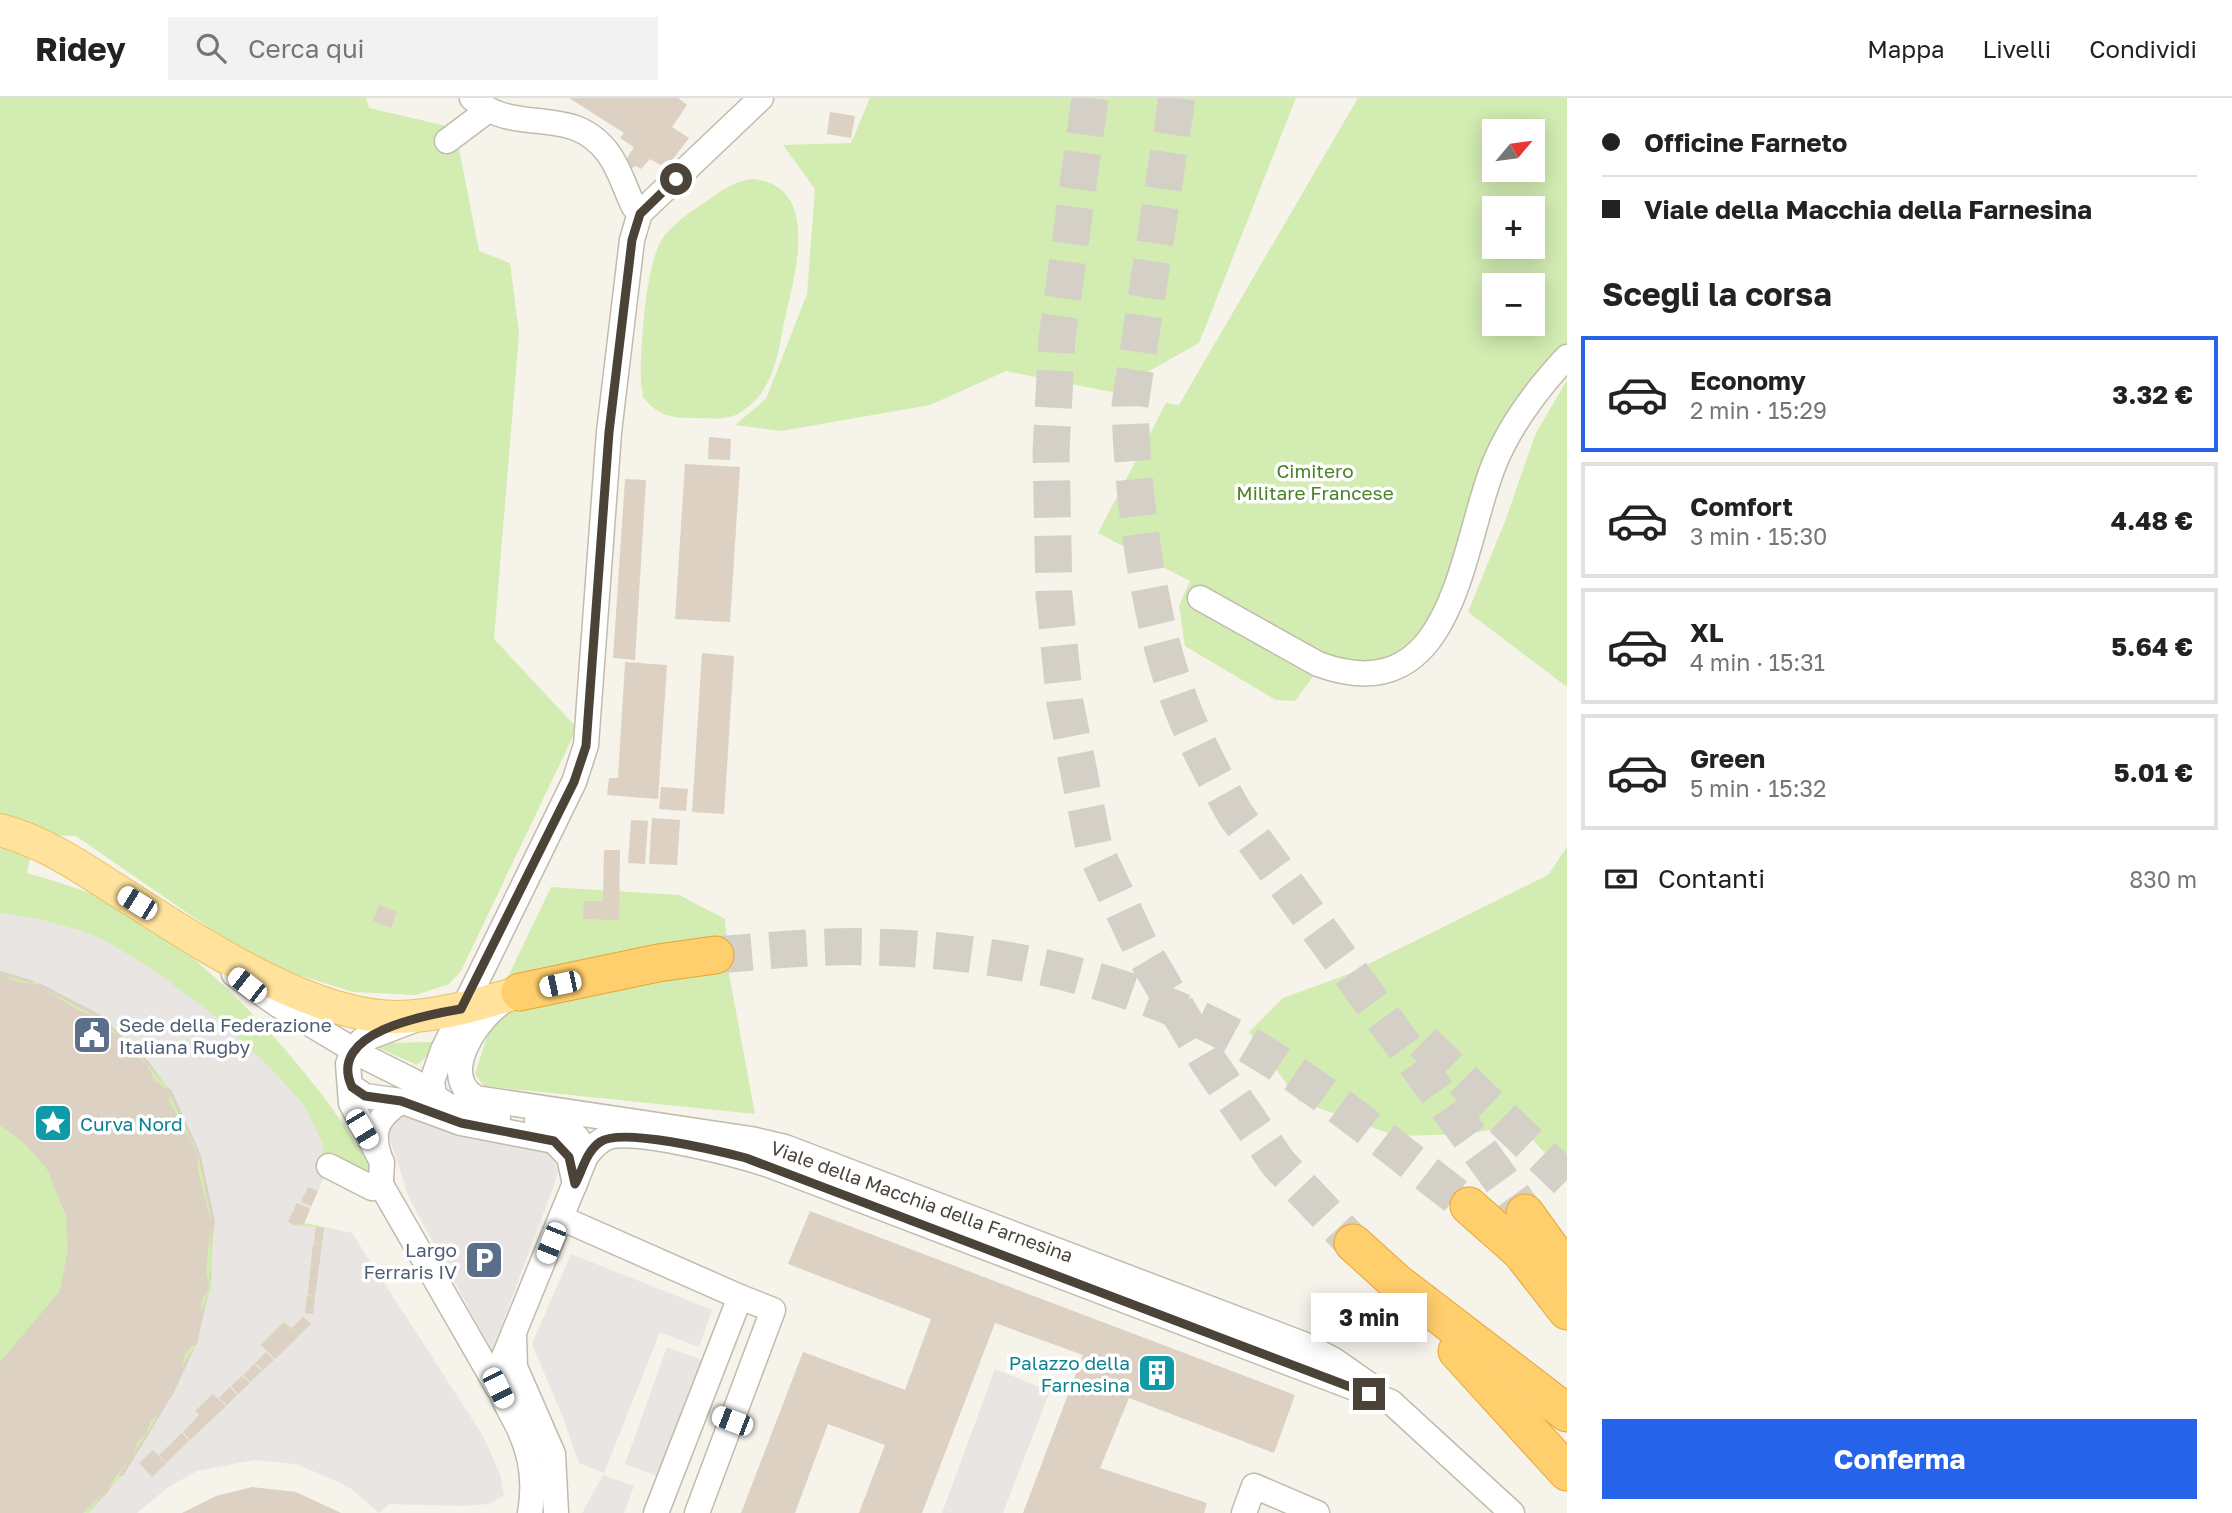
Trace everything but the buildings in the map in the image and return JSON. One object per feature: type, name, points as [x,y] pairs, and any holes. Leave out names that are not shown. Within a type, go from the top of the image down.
[{"type":"highway","points":[[520,992],[658,963],[715,955]]},
{"type":"highway","points":[[1469,1206],[1521,1252],[1567,1311]]},
{"type":"highway","points":[[1525,1213],[1567,1270]]},
{"type":"highway","points":[[1353,1243],[1396,1282],[1567,1413]]},
{"type":"highway","points":[[1396,1282],[1567,1472]]},
{"type":"main road","points":[[0,830],[26,838],[65,856],[198,941],[274,981],[338,1009],[393,1017],[429,1015],[520,992]]},
{"type":"street","points":[[434,1095],[433,1074],[461,1009],[574,782],[586,746],[609,432],[632,240],[640,214],[761,98]]},
{"type":"street","points":[[447,141],[480,104],[504,118],[551,121],[575,128],[593,138],[608,153],[640,214]]},
{"type":"street","points":[[1200,598],[1335,671],[1367,673],[1410,659],[1434,637],[1444,620],[1479,508],[1502,448],[1536,392],[1567,357]]},
{"type":"street","points":[[198,941],[247,985],[447,1105],[476,1114],[562,1125],[580,1140],[586,1156],[514,1337],[500,1363],[498,1388]]},
{"type":"street","name":"Viale della Macchia della Farnesina","points":[[520,992],[490,1011],[472,1034],[460,1069],[462,1083],[472,1096],[483,1100],[751,1139],[800,1152],[1303,1344],[1352,1371],[1391,1402],[1513,1513]]},
{"type":"street","points":[[429,1015],[372,1035],[353,1051],[348,1073],[352,1087],[350,1099],[380,1171],[521,1432],[531,1464],[530,1513]]},
{"type":"street","points":[[352,1087],[365,1096],[401,1101],[467,1125],[554,1141],[569,1157],[575,1184]]},
{"type":"street","points":[[329,1166],[368,1187],[380,1171],[374,1140],[376,1127],[382,1116],[401,1101]]},
{"type":"street","name":"Viale della Macchia della Farnesina","points":[[586,1156],[601,1141],[612,1136],[690,1146],[757,1161],[1391,1402]]},
{"type":"street","points":[[800,1152],[869,1205]]},
{"type":"street","points":[[561,1217],[773,1310],[697,1513]]},
{"type":"street","points":[[656,1513],[740,1297]]},
{"type":"street","points":[[514,1337],[515,1367],[553,1454],[556,1513]]},
{"type":"street","points":[[696,1407],[732,1421]]},
{"type":"street","points":[[1244,1513],[1254,1486],[1288,1508],[1317,1513]]},
{"type":"green space","points":[[0,98],[366,98],[369,108],[455,128],[479,251],[510,263],[519,333],[494,639],[577,728],[461,971],[449,984],[416,995],[353,992],[280,969],[228,941],[76,836],[0,833]]},
{"type":"green space","points":[[870,98],[1296,98],[1199,343],[1112,392],[1006,371],[930,405],[781,431],[735,425],[766,399],[807,294],[815,189],[783,145],[851,143]]},
{"type":"green space","name":"Cimitero Militare Francese","points":[[1358,98],[1567,98],[1567,344],[1530,383],[1440,605],[1418,636],[1406,647],[1379,661],[1363,664],[1325,660],[1295,701],[1276,700],[1185,646],[1179,606],[1190,581],[1098,533],[1166,403],[1179,405]]},
{"type":"green space","points":[[752,179],[773,185],[787,196],[795,213],[798,232],[798,254],[774,368],[762,392],[753,403],[736,415],[712,418],[666,415],[643,397],[641,383],[644,311],[655,256],[664,237],[686,215],[727,188]]},
{"type":"green space","points":[[1567,380],[1567,687],[1468,612],[1506,519],[1535,435]]},
{"type":"green space","points":[[0,841],[31,853],[27,873],[73,887],[117,905],[145,922],[208,971],[240,1001],[299,1066],[371,1168],[371,1174],[331,1160],[304,1223],[324,1227],[312,1323],[114,1513],[0,1513]]},
{"type":"green space","points":[[1567,847],[1567,1164],[1559,1168],[1518,1124],[1469,1134],[1396,1136],[1299,1101],[1249,1032],[1283,998],[1346,975],[1548,875]]},
{"type":"green space","points":[[551,887],[679,895],[725,919],[729,974],[755,1114],[484,1086],[475,1074],[504,985]]},
{"type":"green space","points":[[434,1042],[430,1053],[417,1065],[379,1048],[382,1043]]},
{"type":"shaded area","points":[[0,913],[40,919],[79,930],[105,940],[158,973],[215,1016],[270,1067],[304,1105],[324,1146],[322,1155],[331,1160],[318,1191],[308,1187],[301,1201],[311,1206],[310,1209],[297,1203],[288,1221],[294,1225],[316,1227],[305,1312],[313,1313],[324,1227],[352,1233],[483,1436],[500,1474],[504,1496],[488,1504],[463,1506],[389,1504],[379,1513],[353,1490],[330,1478],[296,1464],[254,1460],[197,1471],[167,1488],[137,1513],[89,1513],[122,1475],[148,1436],[196,1344],[211,1286],[214,1221],[200,1153],[170,1090],[149,1062],[98,1014],[37,982],[0,971]],"holes":[[[303,1317],[311,1324],[275,1359],[261,1345],[284,1322],[292,1328]]]},
{"type":"shaded area","name":"Largo Ferraris IV","points":[[407,1114],[544,1149],[554,1160],[558,1171],[492,1351],[409,1198],[388,1133],[391,1122]]},
{"type":"shaded area","points":[[571,1254],[712,1310],[699,1347],[660,1332],[604,1473],[579,1463],[532,1344]]},
{"type":"shaded area","points":[[667,1347],[702,1360],[660,1477],[625,1464]]},
{"type":"shaded area","points":[[995,1369],[1050,1391],[1003,1513],[942,1513]]},
{"type":"shaded area","points":[[603,1475],[634,1486],[624,1513],[582,1513]]},
{"type":"tunnel","points":[[1090,98],[1057,339],[1051,451],[1054,595],[1065,703],[1094,848],[1142,950],[1208,1061],[1278,1163],[1353,1243]]},
{"type":"tunnel","points":[[1177,98],[1130,405],[1134,475],[1143,551],[1166,661],[1189,725],[1235,814],[1525,1213]]},
{"type":"tunnel","points":[[715,955],[834,947],[923,949],[1022,963],[1120,988],[1166,1005],[1255,1049],[1338,1105],[1469,1206]]},
{"type":"tunnel","points":[[1423,1042],[1567,1180]]},
{"type":"place","name":"Sede della Federazione Italiana Rugby","points":[[92,1035]]},
{"type":"place","name":"Curva Nord","points":[[53,1123]]},
{"type":"place","name":"Largo Ferraris IV","points":[[484,1260]]},
{"type":"place","name":"Palazzo della Farnesina","points":[[1157,1373]]},
{"type":"route","points":[[676,179],[640,214],[632,240],[609,432],[590,722],[579,771],[461,1009],[429,1015],[362,1040],[353,1051],[348,1065],[348,1079],[352,1087],[365,1096],[401,1101],[478,1128],[554,1141],[569,1157],[575,1184],[586,1156],[601,1141],[612,1136],[675,1143],[746,1158],[1369,1394]]}]
